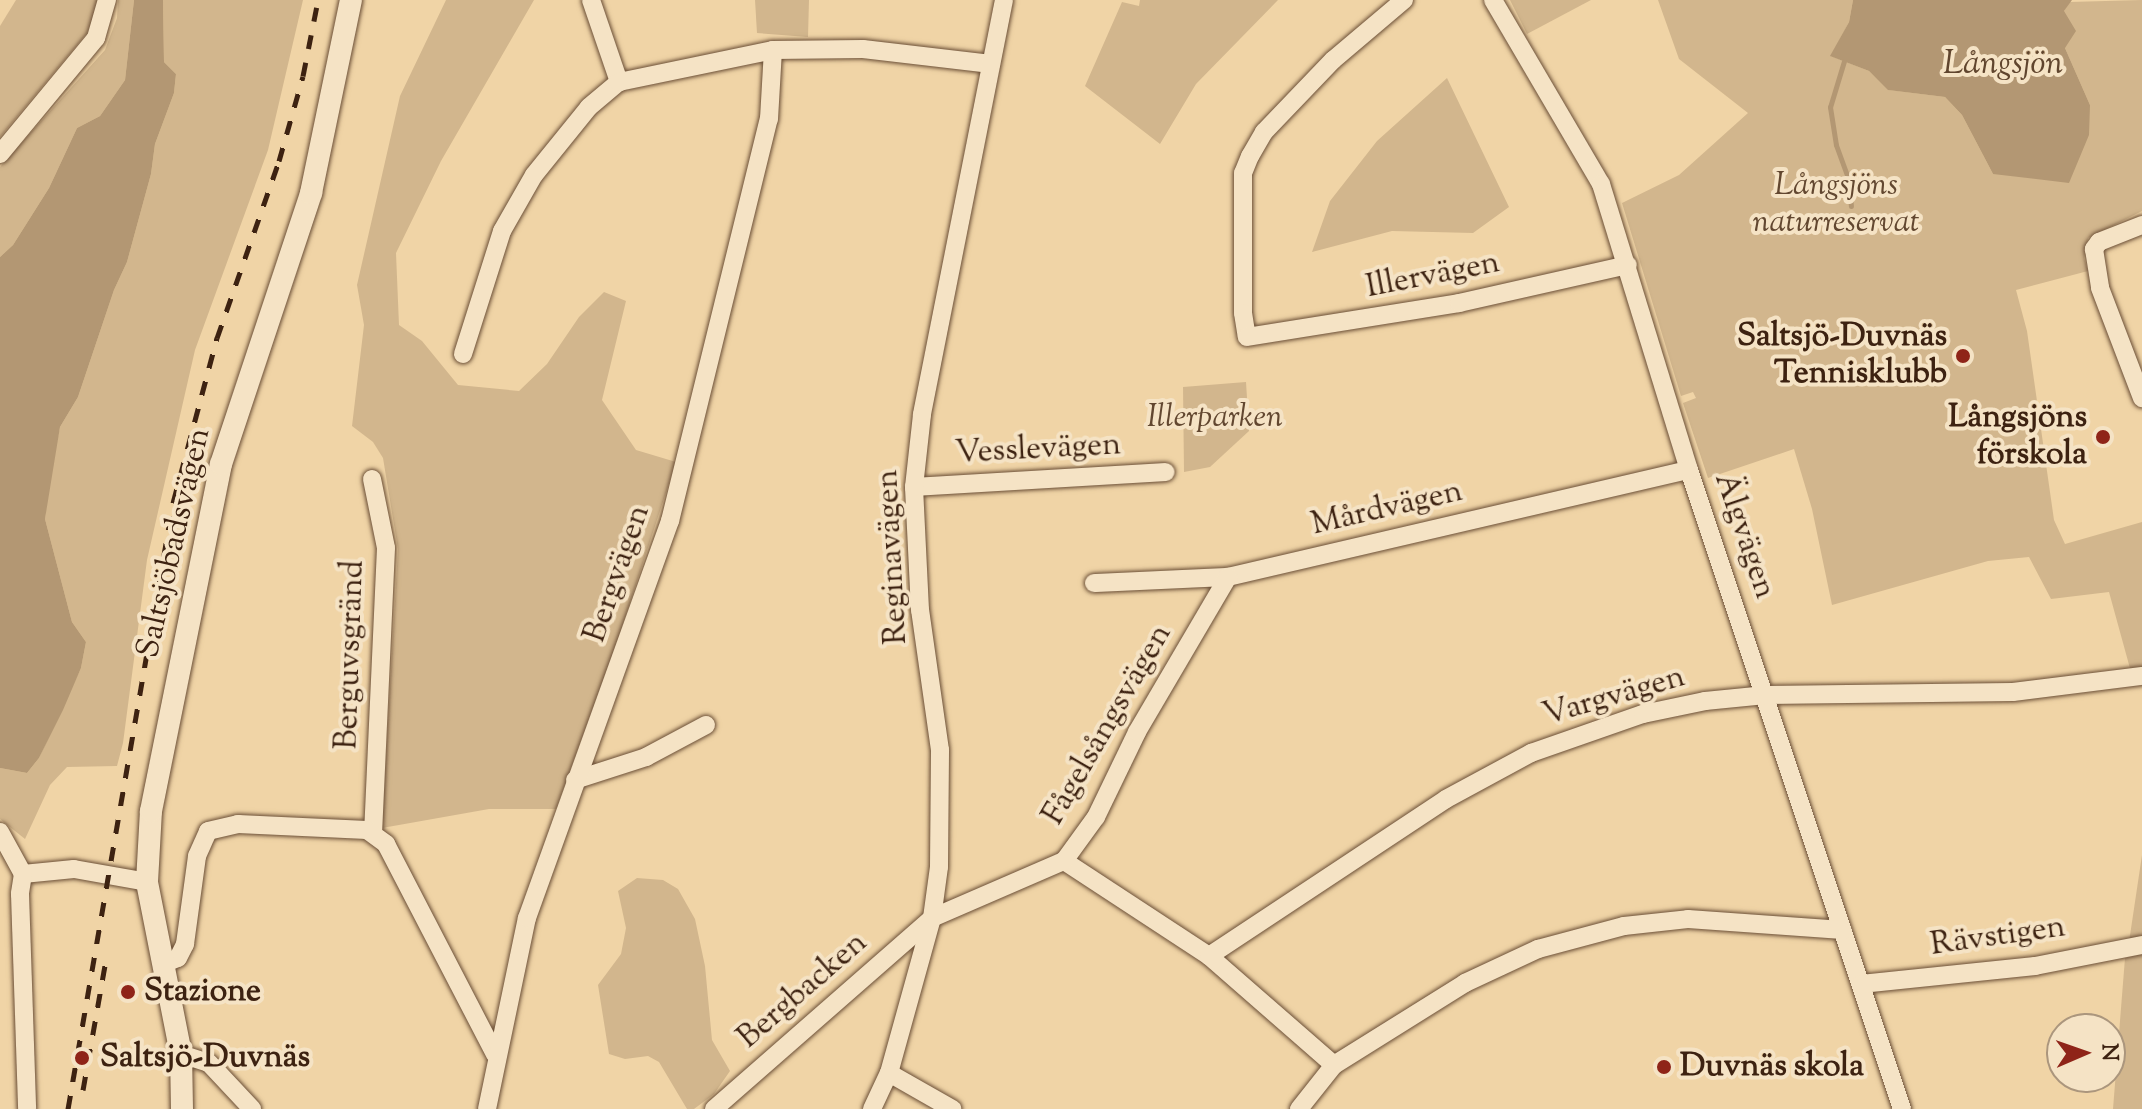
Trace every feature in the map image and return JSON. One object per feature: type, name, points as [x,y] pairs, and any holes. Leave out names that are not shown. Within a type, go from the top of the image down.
[{"type":"street","points":[[0,154],[96,38],[107,0]]},
{"type":"street","name":"Saltsjöbadsvägen","points":[[182,1109],[181,1054],[147,882],[151,811],[221,464],[311,193],[351,0]]},
{"type":"street","points":[[591,0],[619,82]]},
{"type":"street","name":"Reginavägen","points":[[872,1109],[889,1073],[932,918],[939,867],[940,750],[920,610],[914,487],[922,414],[1004,0]]},
{"type":"street","name":"Illervägen","points":[[1404,0],[1333,60],[1264,132],[1250,156],[1243,173],[1243,313],[1247,337],[1459,303],[1628,265]]},
{"type":"street","name":"Älgvägen","points":[[1493,0],[1601,184],[1689,470],[1901,1107]]},
{"type":"street","points":[[463,354],[502,231],[534,175],[589,107],[619,82],[773,50],[863,49],[991,64]]},
{"type":"street","name":"Bergvägen","points":[[487,1109],[495,1054],[527,918],[670,521],[769,119],[773,50]]},
{"type":"street","points":[[2142,225],[2099,242],[2094,249],[2098,280],[2142,398]]},
{"type":"street","name":"Mårdvägen","points":[[1094,583],[1228,577],[1689,470]]},
{"type":"street","name":"Vesslevägen","points":[[914,487],[1166,472]]},
{"type":"street","name":"Berguvsgränd","points":[[372,479],[386,548],[373,834]]},
{"type":"street","name":"Fågelsångsvägen","points":[[932,918],[1064,861],[1096,817],[1137,732],[1228,577]]},
{"type":"street","name":"Vargvägen","points":[[1209,956],[1446,799],[1531,753],[1643,714],[1705,701],[1766,695],[2013,692],[2142,676]]},
{"type":"street","points":[[575,780],[646,757],[706,725]]},
{"type":"street","points":[[163,964],[178,958],[185,944],[197,856],[208,831],[238,824],[367,830],[386,844],[495,1054]]},
{"type":"street","points":[[0,832],[23,874],[21,923],[27,1109]]},
{"type":"street","points":[[1064,861],[1209,956],[1334,1065]]},
{"type":"street","points":[[23,874],[74,869],[147,882]]},
{"type":"street","name":"Bergbacken","points":[[714,1109],[932,918]]},
{"type":"street","points":[[1299,1109],[1334,1065],[1465,983],[1538,949],[1583,935],[1688,919],[1843,930]]},
{"type":"street","name":"Rävstigen","points":[[1861,984],[2035,966],[2142,945]]},
{"type":"street","points":[[181,1054],[209,1063],[252,1109]]},
{"type":"street","points":[[889,1073],[952,1109]]},
{"type":"green space","points":[[16,0],[98,0],[99,5],[87,33],[0,137],[0,26]]},
{"type":"green space","points":[[118,0],[134,0],[125,80],[100,116],[77,128],[49,188],[13,245],[0,257],[0,167],[105,50],[117,18]]},
{"type":"green space","points":[[163,0],[303,0],[268,150],[195,350],[147,560],[123,743],[117,766],[67,767],[50,785],[25,839],[0,819],[0,768],[27,773],[39,758],[81,668],[86,642],[72,622],[45,519],[50,475],[60,427],[78,397],[114,290],[127,262],[151,174],[155,144],[174,93],[176,74],[164,62]]},
{"type":"green space","points":[[446,0],[534,0],[441,161],[396,253],[399,325],[422,341],[458,385],[519,391],[547,364],[579,317],[604,292],[626,301],[602,400],[636,450],[676,462],[618,639],[556,809],[489,809],[382,828],[398,549],[383,458],[373,442],[352,426],[364,325],[357,285],[400,96]]},
{"type":"green space","points":[[755,0],[809,0],[808,37],[757,33]]},
{"type":"green space","points":[[1140,0],[1278,0],[1196,84],[1160,144],[1085,86],[1122,2],[1139,6]]},
{"type":"green space","points":[[1510,0],[1591,0],[1527,34]]},
{"type":"green space","name":"Långsjöns naturreservat","points":[[1658,0],[1853,0],[1849,22],[1831,56],[1869,71],[1889,90],[1945,97],[1962,115],[1993,174],[2090,105],[2065,48],[2064,11],[2069,2],[2142,0],[2142,211],[2088,238],[2084,258],[2088,271],[2016,290],[2027,331],[2054,520],[2065,544],[2142,522],[2142,670],[2131,672],[2109,592],[2051,599],[2029,557],[1988,561],[1832,605],[1812,509],[1794,449],[1708,478],[1683,403],[1696,398],[1693,392],[1681,396],[1622,203],[1679,175],[1748,113],[1679,59]]},
{"type":"green space","points":[[1447,78],[1509,207],[1473,233],[1392,231],[1312,252],[1330,201],[1377,141]]},
{"type":"green space","name":"Illerparken","points":[[1246,382],[1249,431],[1210,467],[1184,472],[1183,387]]},
{"type":"green space","points":[[2142,855],[2142,939],[2129,942]]},
{"type":"green space","points":[[637,878],[663,880],[678,889],[695,919],[705,966],[712,1040],[730,1071],[714,1094],[694,1109],[687,1109],[659,1062],[648,1056],[625,1059],[609,1054],[598,985],[621,954],[626,928],[618,891]]},
{"type":"green space","points":[[2142,954],[2142,1109],[2113,1109],[2114,1093],[2126,1093],[2126,1013],[2121,1013],[2125,958]]},
{"type":"water","points":[[134,0],[163,0],[164,62],[176,74],[174,93],[155,144],[151,174],[127,262],[114,290],[78,397],[60,427],[45,519],[72,622],[86,642],[81,668],[63,710],[39,758],[27,773],[0,768],[0,257],[13,245],[49,188],[77,128],[100,116],[125,80]]},
{"type":"water","name":"Långsjön","points":[[1853,0],[2072,0],[2064,11],[2076,31],[2065,48],[2090,105],[2089,135],[2069,183],[1993,174],[1962,115],[1945,97],[1888,90],[1869,71],[1830,56],[1849,22]]},
{"type":"waterway","points":[[1844,61],[1830,107],[1836,145],[1849,180]]},
{"type":"waterway","points":[[1850,193],[1851,206]]},
{"type":"railway","points":[[68,1109],[173,503],[217,338],[279,161],[303,76],[318,0]]},
{"type":"railway","points":[[177,546],[197,452]]},
{"type":"railway","points":[[83,1090],[106,960]]},
{"type":"place","name":"Saltsjö-Duvnäs Tennisklubb","points":[[1963,356]]},
{"type":"place","name":"Långsjöns förskola","points":[[2103,437]]},
{"type":"place","name":"Stazione","points":[[128,992]]},
{"type":"place","name":"Saltsjö-Duvnäs","points":[[82,1058]]},
{"type":"place","name":"Duvnäs skola","points":[[1664,1067]]}]
